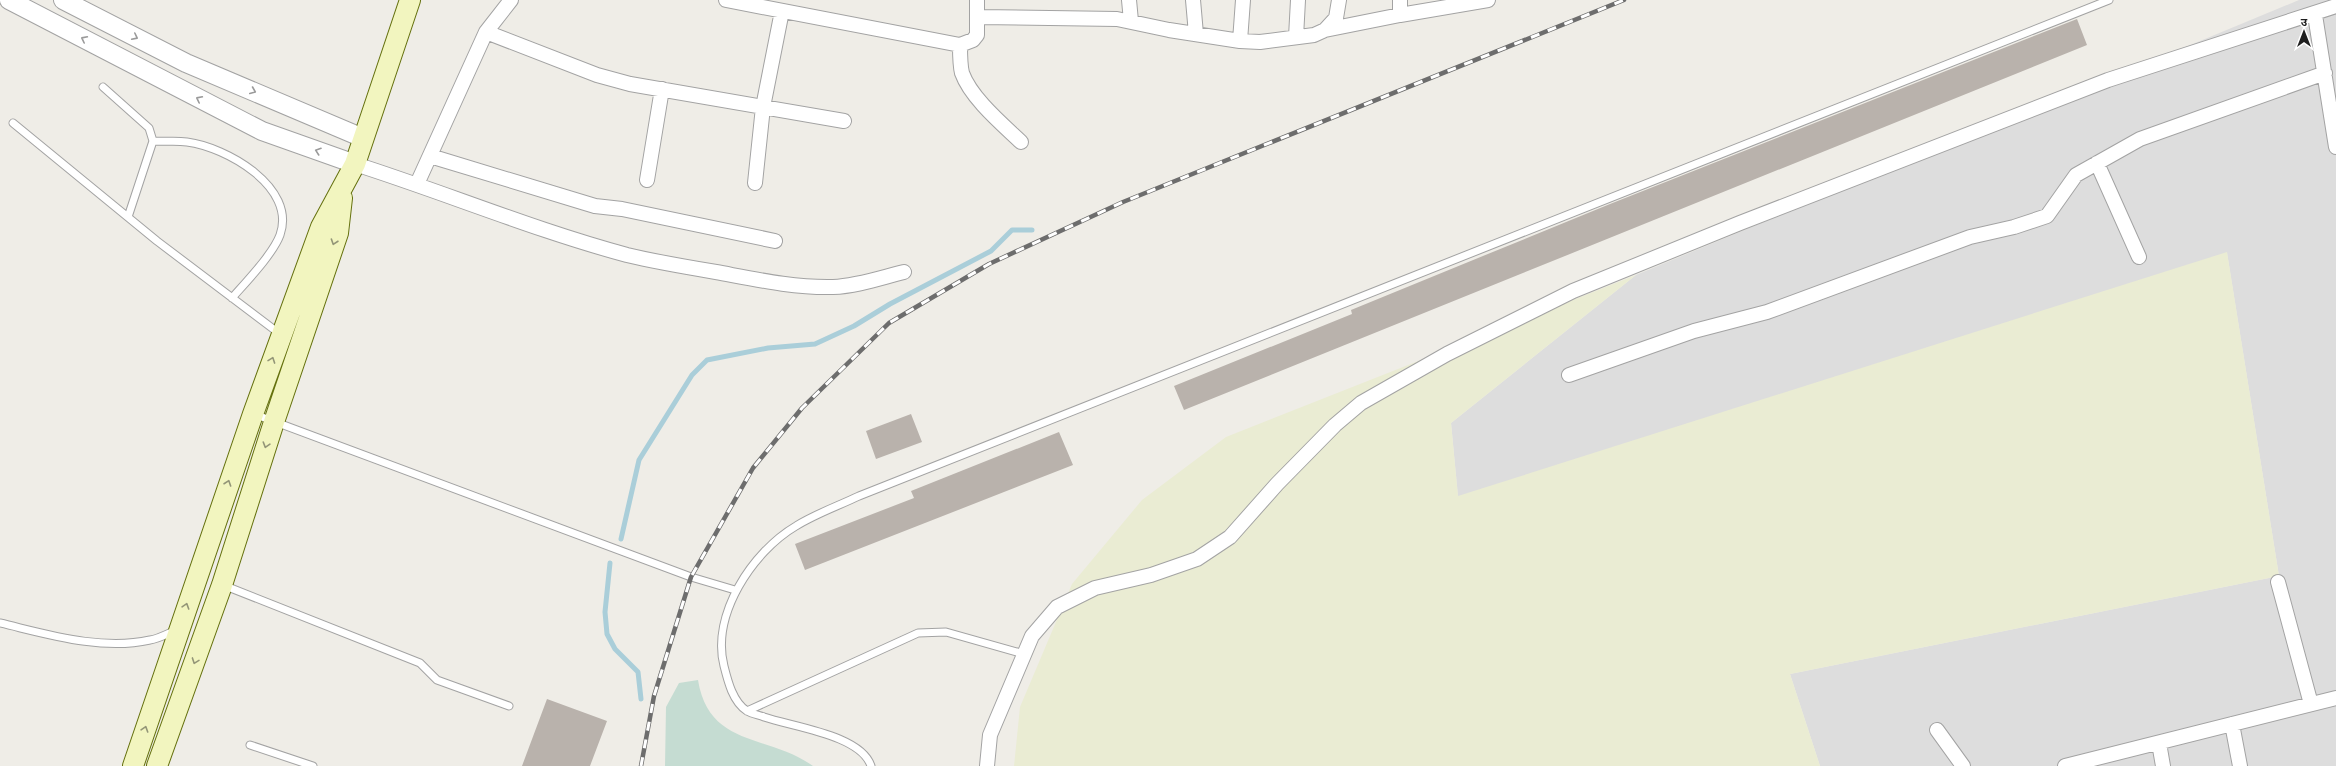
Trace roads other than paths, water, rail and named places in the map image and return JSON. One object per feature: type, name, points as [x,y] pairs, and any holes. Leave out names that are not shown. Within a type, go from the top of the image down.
[{"type":"main road","points":[[133,766],[178,629],[252,414],[322,227],[343,190],[355,164],[410,0]]},
{"type":"main road","points":[[158,766],[222,585],[274,422],[338,233],[343,190]]},
{"type":"street","points":[[9,0],[262,131],[417,184],[464,203],[627,255],[782,284],[833,287],[860,284],[904,272]]},
{"type":"street","points":[[63,0],[186,63],[363,138]]},
{"type":"street","points":[[417,184],[486,32],[511,0]]},
{"type":"street","points":[[726,0],[960,45],[973,40],[977,35],[977,0]]},
{"type":"street","points":[[1129,0],[1131,21]]},
{"type":"street","points":[[1193,0],[1196,34]]},
{"type":"street","points":[[1240,41],[1242,0]]},
{"type":"street","points":[[1296,37],[1298,0]]},
{"type":"street","points":[[1325,30],[1336,18],[1339,0]]},
{"type":"street","points":[[1400,0],[1400,15]]},
{"type":"street","points":[[978,17],[1117,18],[1196,34],[1240,41],[1260,42],[1296,37],[1400,15],[1488,0]]},
{"type":"street","points":[[987,766],[990,735],[1024,654],[1032,636],[1057,607],[1095,588],[1151,576],[1197,559],[1230,537],[1277,484],[1335,426],[1361,403],[1447,354],[1574,291],[1740,223],[2108,80],[2314,15],[2336,6]]},
{"type":"street","points":[[755,183],[763,107],[782,11]]},
{"type":"street","points":[[2314,15],[2325,73],[2333,100],[2336,147]]},
{"type":"street","points":[[486,32],[598,76],[662,89],[844,121]]},
{"type":"street","points":[[960,45],[962,73],[969,86],[986,108],[1021,142]]},
{"type":"street","points":[[1569,375],[1694,331],[1767,312],[1970,237],[2014,227],[2047,216],[2076,175],[2140,138],[2325,73]]},
{"type":"street","points":[[647,180],[662,89]]},
{"type":"street","points":[[430,156],[595,206],[622,209],[775,241]]},
{"type":"street","points":[[2097,163],[2139,257]]},
{"type":"street","points":[[2278,582],[2311,704]]},
{"type":"street","points":[[2065,766],[2336,698]]},
{"type":"street","points":[[2232,724],[2240,766]]},
{"type":"street","points":[[1937,730],[1963,766]]},
{"type":"street","points":[[2159,743],[2163,766]]},
{"type":"lane","points":[[871,766],[869,759],[852,744],[829,735],[788,726],[747,711],[730,689],[721,656],[726,618],[735,590],[762,554],[795,526],[859,496],[2109,0]]},
{"type":"lane","points":[[103,87],[149,128],[153,141],[128,217]]},
{"type":"lane","points":[[13,123],[128,217],[281,336]]},
{"type":"lane","points":[[153,141],[188,142],[225,155],[244,166],[263,180],[278,199],[283,216],[280,235],[263,262],[232,298]]},
{"type":"lane","points":[[252,414],[611,547],[735,590]]},
{"type":"lane","points":[[222,585],[420,663],[437,680],[508,706]]},
{"type":"lane","points":[[0,623],[60,637],[114,644],[150,640],[178,629]]},
{"type":"lane","points":[[747,711],[918,633],[946,632],[1024,654]]},
{"type":"lane","points":[[250,745],[313,766]]},
{"type":"waterway","points":[[621,539],[639,460],[692,375],[707,360],[768,348],[815,344],[854,326],[890,304],[991,251],[1012,230],[1032,230]]},
{"type":"waterway","points":[[610,563],[605,612],[607,634],[615,649],[638,672],[641,699]]},
{"type":"railway","points":[[641,766],[654,696],[691,577],[753,468],[802,408],[889,323],[989,264],[1123,202],[1624,0]]}]
